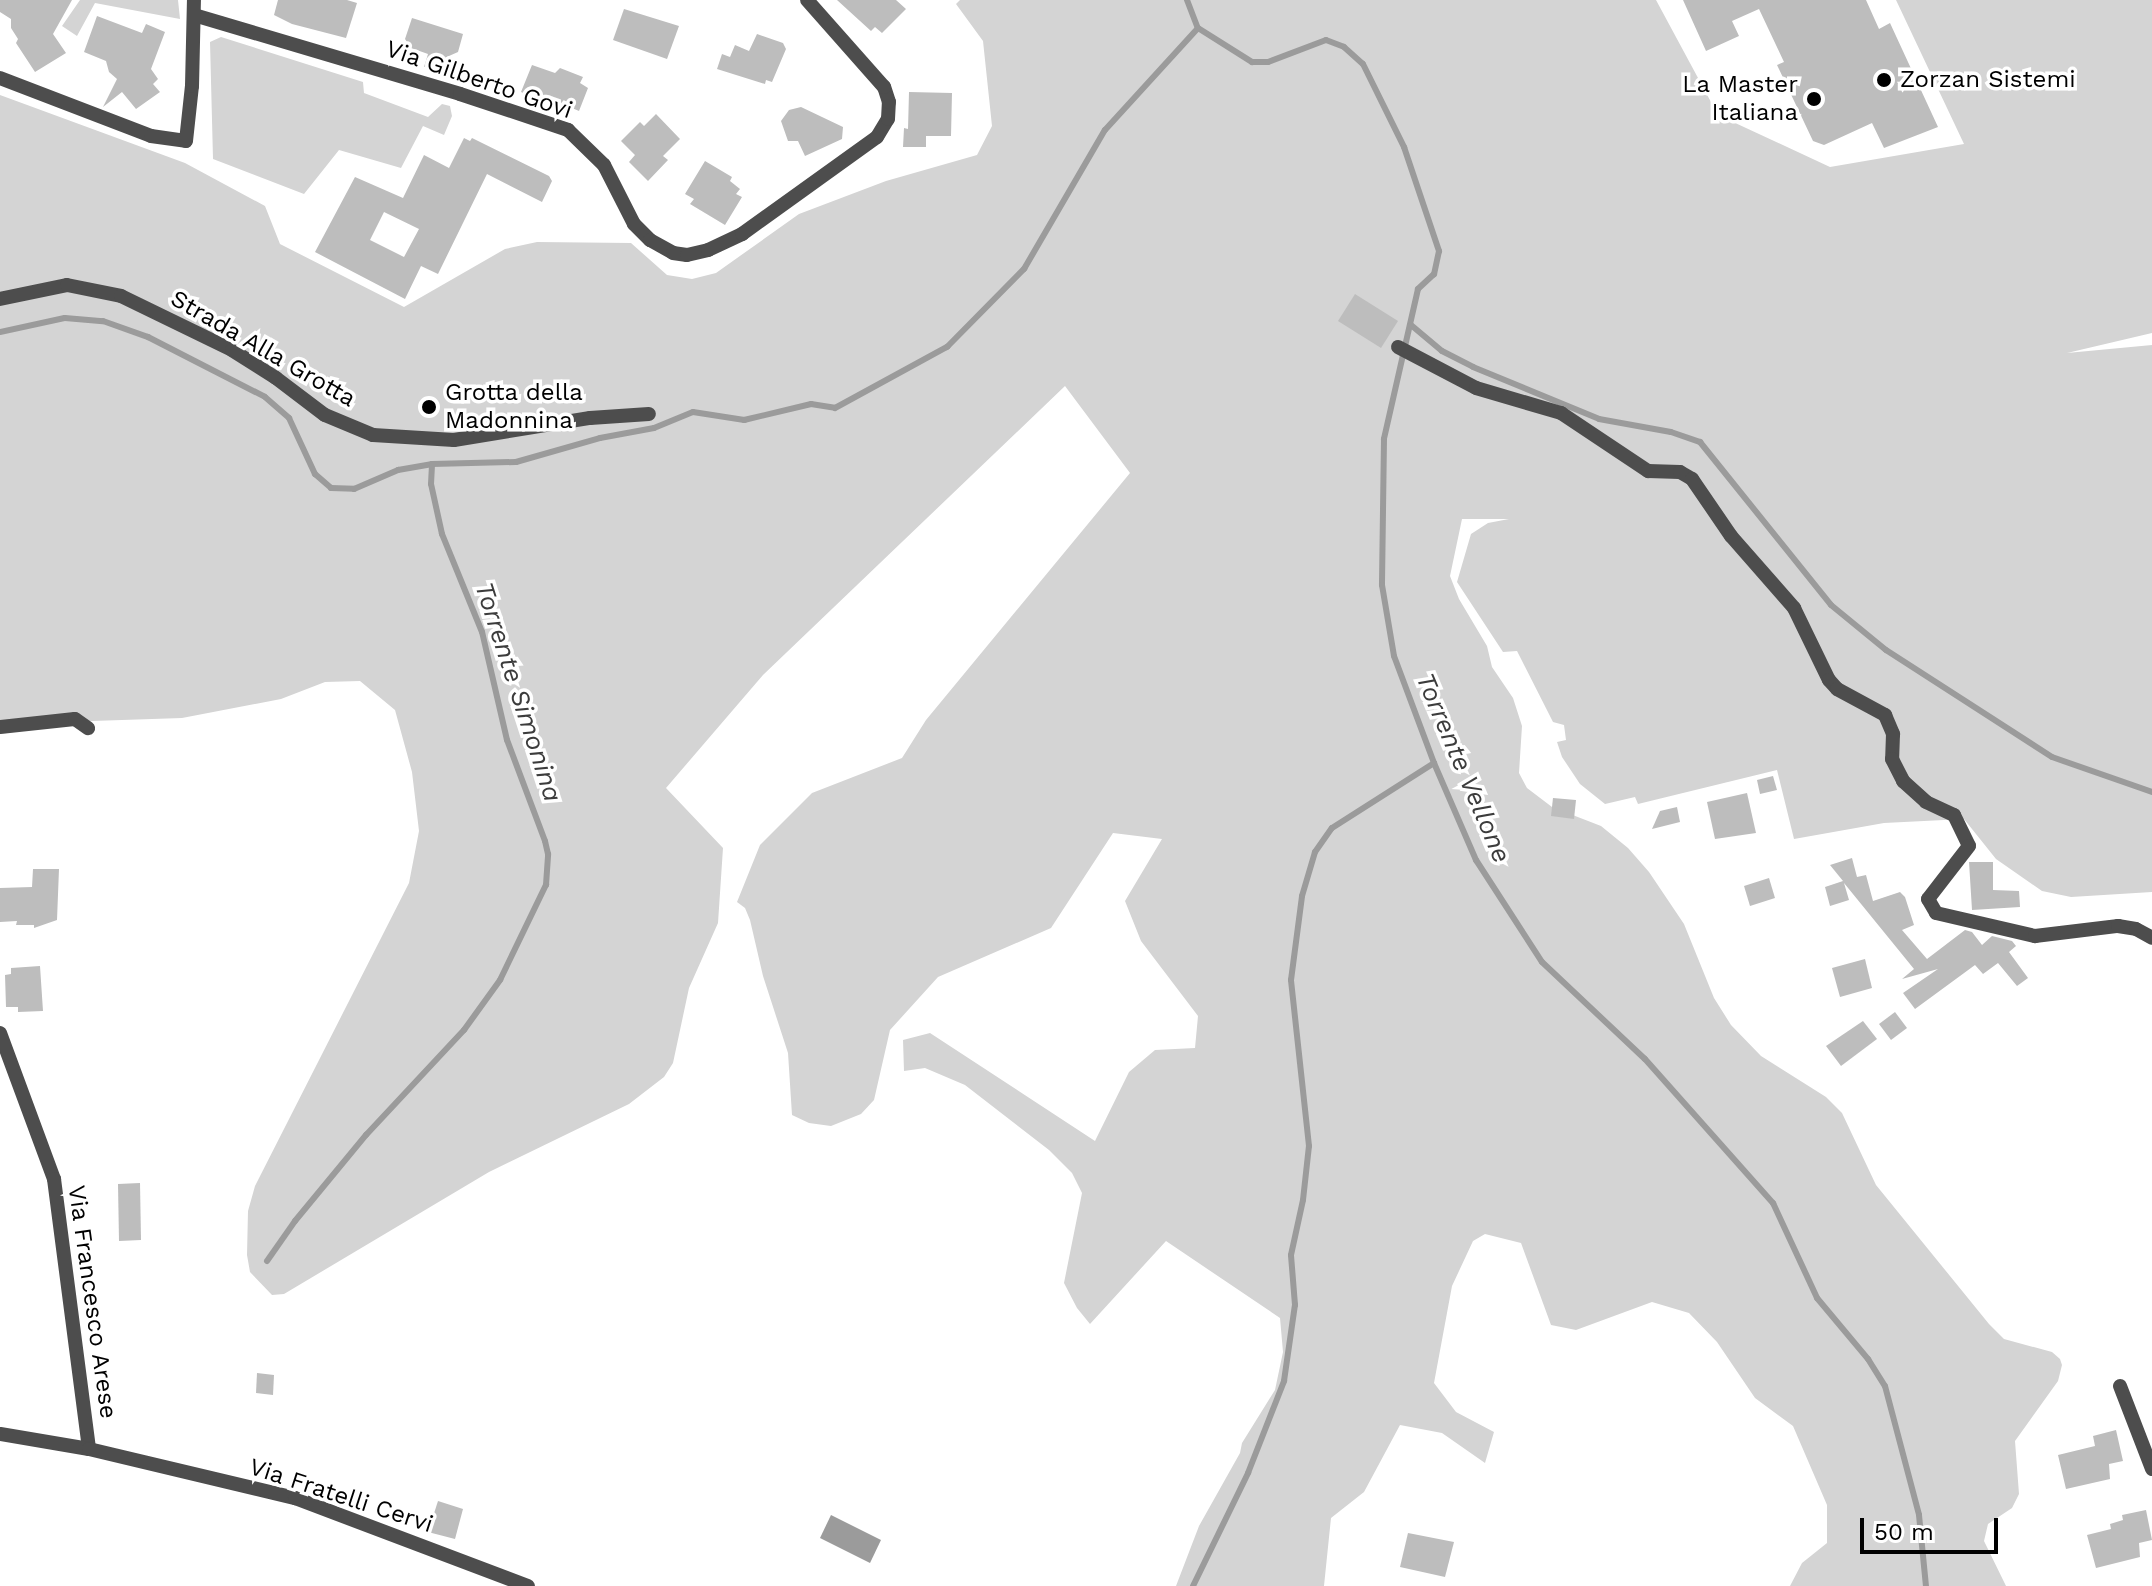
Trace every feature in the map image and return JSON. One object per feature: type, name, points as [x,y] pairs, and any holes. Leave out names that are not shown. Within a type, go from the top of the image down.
[{"type":"street","name":"Via Gilberto Govi","points":[[194,7],[568,130],[604,165],[634,224],[650,240],[673,253],[687,255],[708,250],[742,234],[877,137],[888,119],[889,102],[884,87],[807,0]]},
{"type":"street","points":[[0,78],[151,136],[186,141],[194,7]]},
{"type":"street","name":"Strada Alla Grotta","points":[[0,299],[67,285],[121,296],[180,322],[232,350],[325,415],[373,435],[454,440],[590,418],[649,414]]},
{"type":"street","points":[[1398,347],[1476,388],[1561,413],[1648,471],[1680,472],[1692,479],[1731,536],[1794,608],[1829,680],[1837,689],[1885,715],[1893,734],[1892,759],[1903,781],[1926,802],[1954,815],[1969,846],[1928,899],[1929,906],[1936,913],[2035,936],[2118,926],[2136,929],[2152,938]]},
{"type":"street","points":[[0,727],[75,719],[88,728]]},
{"type":"street","name":"Via Francesco Arese","points":[[0,1033],[54,1179],[89,1449],[0,1434]]},
{"type":"street","points":[[2120,1386],[2152,1469]]},
{"type":"street","name":"Via Fratelli Cervi","points":[[89,1449],[295,1498],[528,1586]]},
{"type":"shaded area","points":[[80,0],[178,0],[180,19],[95,3],[77,36],[62,26]]},
{"type":"shaded area","points":[[960,0],[1656,0],[1718,115],[1830,167],[1964,144],[1896,0],[2152,0],[2152,333],[2067,353],[2152,345],[2152,892],[2071,897],[2042,891],[1996,859],[1964,819],[1884,823],[1794,839],[1777,770],[1638,804],[1635,797],[1605,804],[1580,784],[1562,757],[1557,742],[1566,740],[1564,725],[1553,722],[1517,651],[1503,652],[1457,582],[1471,534],[1488,523],[1509,519],[1462,519],[1450,576],[1459,599],[1487,646],[1492,667],[1513,698],[1522,726],[1519,773],[1527,788],[1552,807],[1601,826],[1628,848],[1649,872],[1684,924],[1714,998],[1731,1025],[1761,1056],[1826,1097],[1842,1113],[1876,1185],[1989,1324],[2004,1339],[2052,1352],[2060,1359],[2062,1365],[2058,1381],[2015,1441],[2019,1494],[2012,1508],[1988,1524],[1984,1541],[2006,1586],[1790,1586],[1802,1563],[1827,1543],[1827,1505],[1793,1426],[1755,1398],[1717,1342],[1689,1313],[1652,1302],[1576,1330],[1551,1325],[1521,1243],[1485,1234],[1473,1241],[1452,1286],[1434,1383],[1456,1412],[1494,1432],[1485,1463],[1442,1433],[1400,1425],[1364,1492],[1331,1518],[1324,1586],[1176,1586],[1199,1526],[1240,1453],[1242,1443],[1275,1390],[1283,1352],[1280,1318],[1166,1241],[1090,1324],[1077,1308],[1064,1283],[1082,1193],[1072,1173],[1049,1150],[965,1085],[925,1068],[904,1071],[903,1040],[930,1033],[1095,1141],[1129,1072],[1155,1050],[1195,1048],[1198,1016],[1141,941],[1125,901],[1162,839],[1113,833],[1051,928],[938,977],[890,1030],[874,1100],[861,1114],[831,1126],[809,1123],[792,1115],[788,1053],[763,976],[750,920],[745,908],[737,902],[760,845],[812,793],[902,758],[926,720],[1130,473],[1065,386],[763,675],[666,788],[723,848],[718,923],[689,988],[673,1063],[664,1077],[629,1104],[489,1172],[284,1294],[272,1295],[250,1272],[247,1255],[248,1211],[255,1186],[409,883],[419,831],[412,772],[395,710],[360,681],[325,682],[281,699],[182,718],[92,721],[0,734],[0,95],[185,163],[265,206],[280,244],[404,307],[505,249],[537,242],[631,243],[667,275],[692,279],[716,273],[799,214],[886,181],[977,155],[992,126],[983,41],[956,4]]},
{"type":"shaded area","points":[[221,37],[363,82],[364,93],[428,117],[442,104],[450,106],[452,116],[444,135],[423,126],[401,168],[339,150],[304,194],[213,159],[210,42]]},
{"type":"shaded area","points":[[831,1515],[881,1540],[870,1563],[820,1538]]},
{"type":"building","points":[[0,0],[72,0],[53,34],[66,53],[35,72],[16,43],[18,39],[11,28],[11,19],[0,12]]},
{"type":"building","points":[[278,0],[347,0],[357,3],[346,38],[292,24],[274,15]]},
{"type":"building","points":[[837,0],[896,0],[906,9],[882,33],[875,27],[871,31]]},
{"type":"building","points":[[1683,0],[1866,0],[1879,29],[1890,23],[1938,127],[1884,148],[1872,123],[1824,145],[1813,141],[1777,65],[1784,62],[1759,9],[1732,21],[1739,36],[1706,51]]},
{"type":"building","points":[[624,9],[679,26],[667,59],[613,40]]},
{"type":"building","points":[[97,16],[142,33],[146,24],[165,32],[151,69],[158,79],[153,84],[160,92],[136,109],[122,92],[103,107],[117,79],[109,72],[106,61],[84,52]]},
{"type":"building","points":[[412,18],[463,34],[458,52],[424,67],[428,54],[411,48],[405,39]]},
{"type":"building","points":[[757,34],[783,43],[786,49],[772,82],[766,80],[765,84],[717,69],[722,54],[730,57],[735,45],[749,51]]},
{"type":"building","points":[[532,65],[555,73],[560,68],[583,77],[580,83],[588,88],[579,111],[572,108],[570,113],[521,92]]},
{"type":"building","points":[[909,92],[952,93],[951,136],[926,136],[926,147],[903,147],[904,128],[908,129]]},
{"type":"building","points":[[801,107],[843,127],[842,139],[805,156],[798,141],[788,141],[781,121],[789,110]]},
{"type":"building","points":[[656,114],[680,139],[663,156],[668,160],[648,181],[629,162],[635,155],[621,141],[640,122],[644,126]]},
{"type":"building","points":[[464,138],[470,141],[472,138],[549,176],[552,181],[542,202],[487,174],[438,274],[421,266],[405,299],[315,252],[355,177],[403,198],[424,155],[449,168]],"holes":[[[384,212],[419,229],[404,257],[370,240]]]},
{"type":"building","points":[[705,161],[732,177],[730,181],[740,189],[736,194],[742,197],[725,225],[690,204],[694,199],[685,194]]},
{"type":"building","points":[[1355,294],[1398,321],[1381,348],[1338,321]]},
{"type":"building","points":[[1773,776],[1777,790],[1760,794],[1757,780]]},
{"type":"building","points":[[1747,793],[1756,833],[1715,839],[1707,802]]},
{"type":"building","points":[[1553,798],[1576,800],[1574,819],[1551,816]]},
{"type":"building","points":[[1677,807],[1680,822],[1652,829],[1660,811]]},
{"type":"building","points":[[1852,858],[1857,877],[1866,875],[1873,901],[1900,892],[1905,897],[1914,925],[1902,930],[1927,959],[1965,930],[1972,932],[1982,945],[1992,936],[2012,941],[2016,946],[2009,952],[2028,978],[2017,986],[1998,963],[1983,974],[1975,965],[1915,1009],[1903,993],[1938,969],[1902,979],[1914,969],[1844,883],[1849,900],[1830,906],[1825,887],[1843,881],[1830,865]]},
{"type":"building","points":[[1969,862],[1993,862],[1993,890],[2019,891],[2020,907],[1972,910]]},
{"type":"building","points":[[33,869],[59,869],[57,920],[34,928],[34,925],[16,925],[17,921],[0,922],[0,888],[32,887]]},
{"type":"building","points":[[1769,878],[1775,898],[1750,906],[1744,886]]},
{"type":"building","points":[[1865,959],[1872,988],[1840,997],[1832,968]]},
{"type":"building","points":[[40,966],[43,1011],[18,1012],[18,1007],[6,1007],[5,975],[11,974],[11,968]]},
{"type":"building","points":[[1895,1012],[1907,1028],[1891,1040],[1879,1024]]},
{"type":"building","points":[[1863,1021],[1877,1039],[1841,1066],[1826,1046]]},
{"type":"building","points":[[140,1183],[141,1240],[119,1241],[118,1184]]},
{"type":"building","points":[[257,1373],[274,1375],[273,1395],[256,1393]]},
{"type":"building","points":[[2116,1430],[2123,1461],[2109,1464],[2110,1479],[2066,1489],[2058,1455],[2095,1446],[2093,1436]]},
{"type":"building","points":[[438,1501],[463,1509],[455,1539],[428,1532]]},
{"type":"building","points":[[2146,1510],[2152,1540],[2139,1543],[2140,1557],[2096,1568],[2087,1535],[2111,1529],[2110,1524],[2123,1520],[2122,1515]]},
{"type":"building","points":[[1408,1533],[1454,1542],[1445,1577],[1400,1567]]},
{"type":"waterway","name":"Torrente Vellone","points":[[1187,0],[1198,28],[1252,62],[1268,62],[1326,40],[1344,47],[1363,64],[1404,147],[1439,251],[1434,274],[1418,289],[1384,439],[1382,585],[1394,656],[1434,763],[1476,860],[1542,962],[1645,1059],[1773,1203],[1817,1298],[1868,1359],[1885,1386],[1919,1515],[1926,1586]]},
{"type":"waterway","name":"Torrente Simonina","points":[[267,1261],[295,1221],[366,1135],[464,1030],[500,980],[546,885],[548,854],[545,841],[507,740],[482,632],[442,534],[431,484],[432,464],[516,462],[600,438],[654,428],[693,412],[744,420],[811,404],[835,408],[947,347],[1024,269],[1105,130],[1198,28]]},
{"type":"waterway","points":[[0,332],[65,318],[103,321],[148,337],[265,397],[289,418],[315,474],[331,488],[354,489],[398,470],[432,464]]},
{"type":"waterway","points":[[1411,325],[1442,351],[1473,367],[1599,419],[1671,432],[1700,442],[1831,605],[1886,650],[2052,757],[2152,792]]},
{"type":"waterway","points":[[1193,1586],[1248,1473],[1284,1381],[1295,1305],[1291,1255],[1303,1200],[1309,1146],[1291,980],[1302,896],[1315,852],[1332,828],[1434,763]]},
{"type":"place","name":"Zorzan Sistemi","points":[[1884,80]]},
{"type":"place","name":"La Master Italiana","points":[[1814,99]]},
{"type":"place","name":"Grotta della Madonnina","points":[[429,407]]}]
